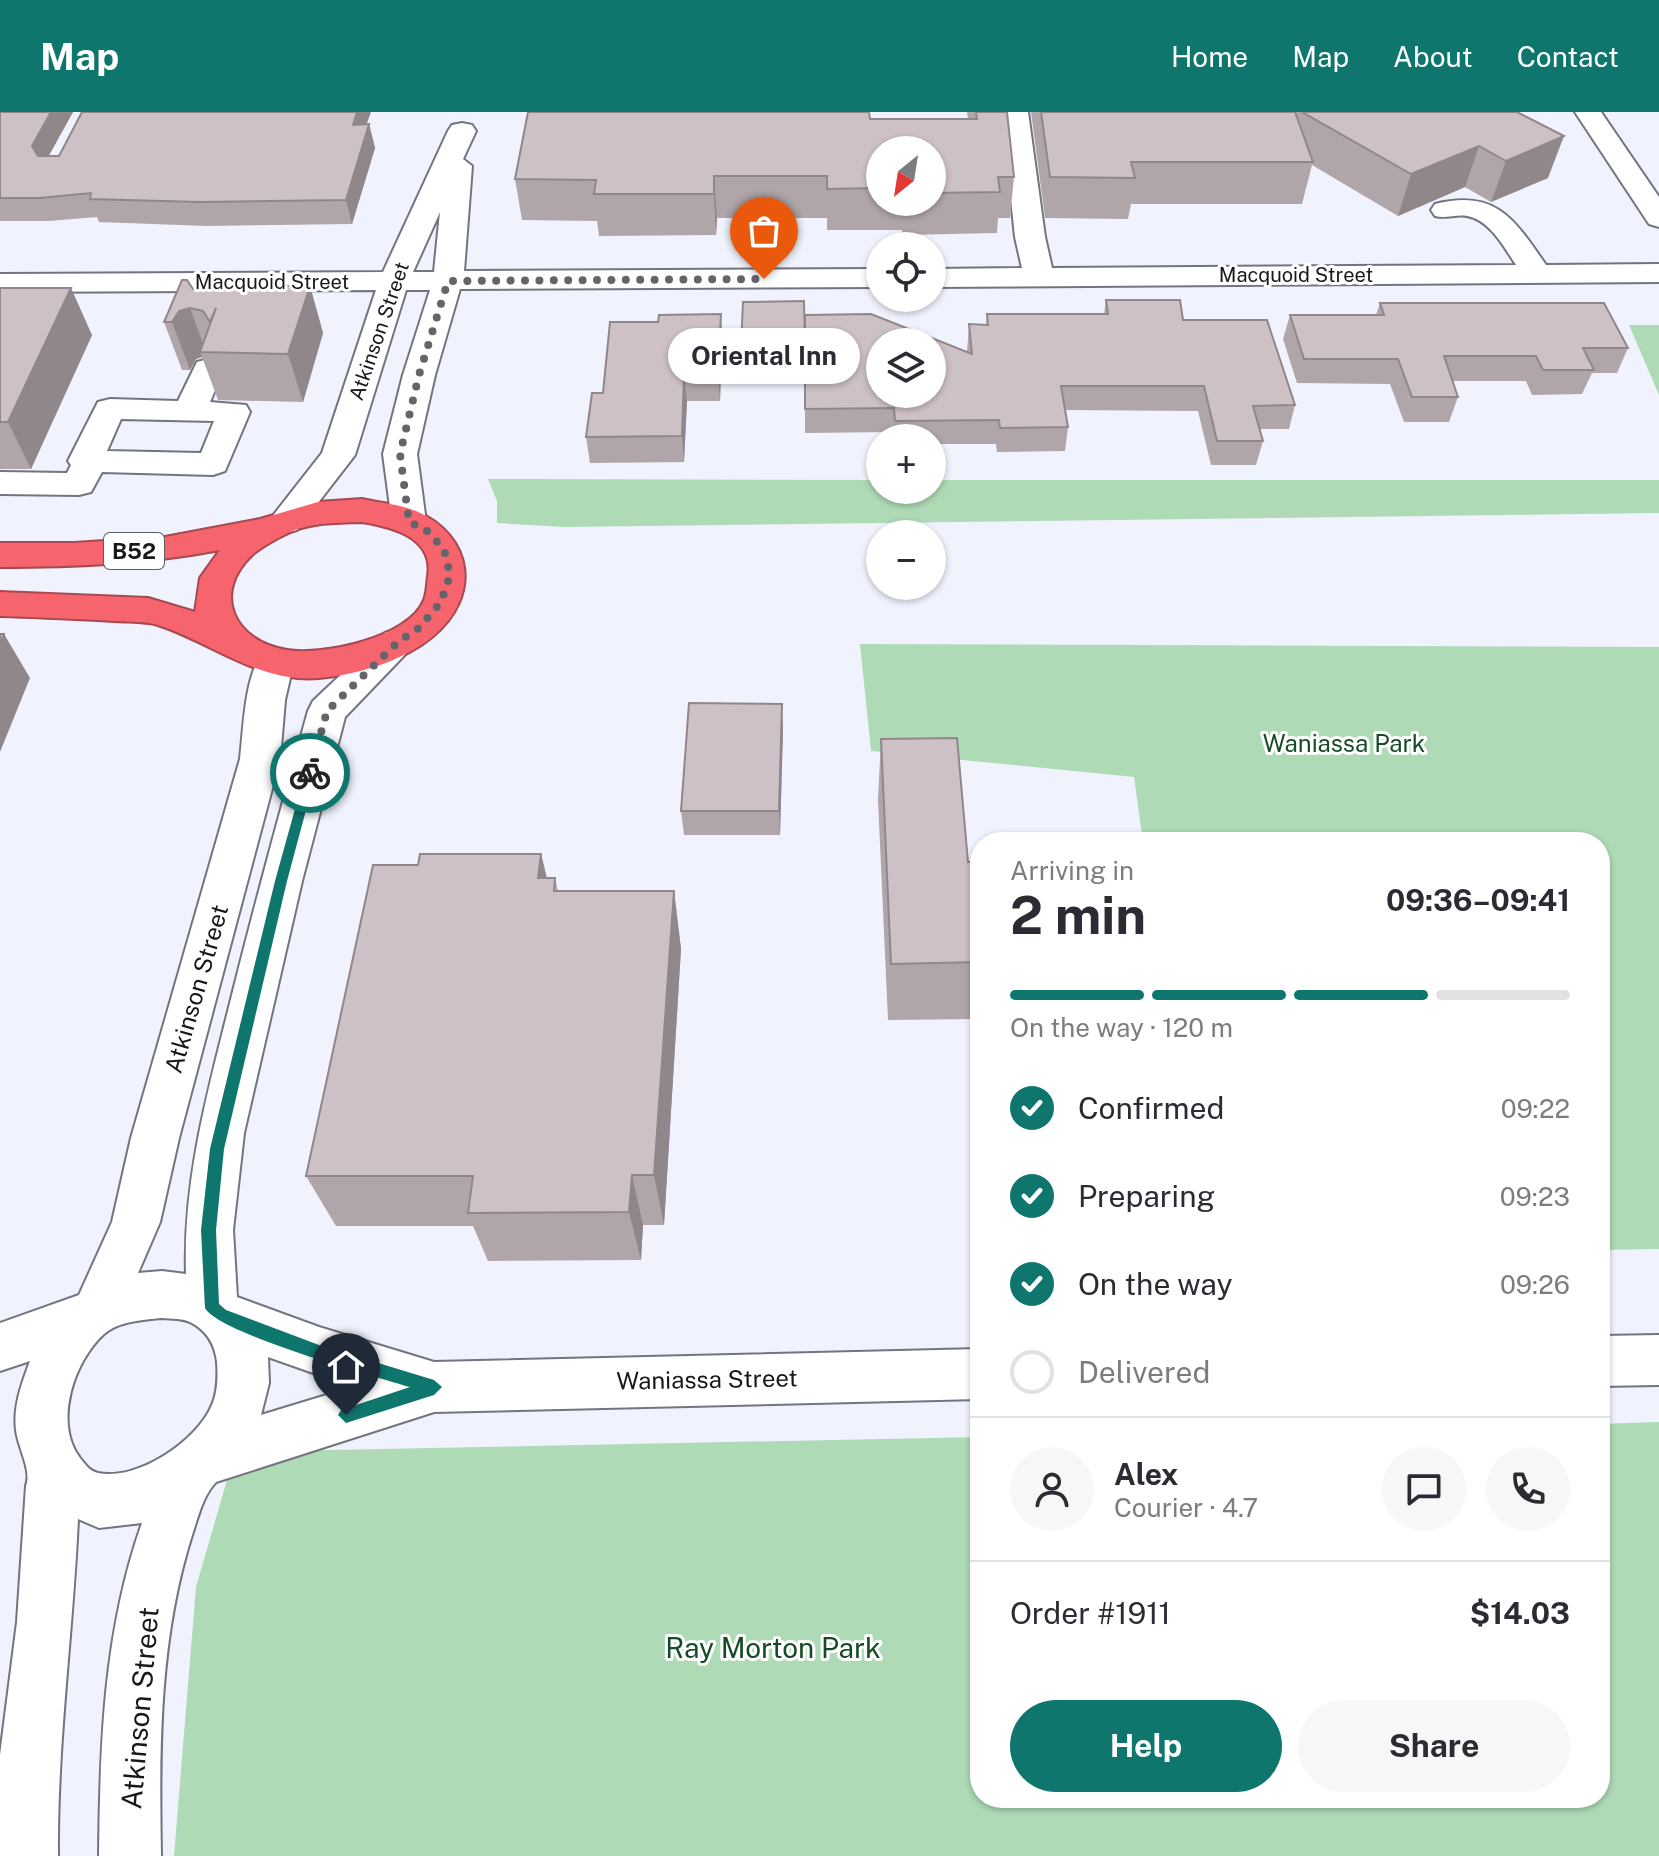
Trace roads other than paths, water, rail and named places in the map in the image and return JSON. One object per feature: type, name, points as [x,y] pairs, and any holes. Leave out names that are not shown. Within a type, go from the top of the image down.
[{"type":"highway","name":"B52","points":[[0,555],[74,555],[165,549],[343,508],[382,511],[425,529],[444,549],[450,575],[441,602],[419,628],[398,642],[360,658],[316,665],[275,661],[158,612],[0,604]]},
{"type":"highway","name":"B52","points":[[235,643],[216,621],[212,594],[222,567],[246,543],[276,525]]},
{"type":"street","points":[[1015,112],[1030,237],[1039,277]]},
{"type":"street","points":[[1588,112],[1659,218]]},
{"type":"street","name":"Atkinson Street","points":[[409,522],[400,454],[419,375],[448,281],[464,122]]},
{"type":"street","name":"Atkinson Street","points":[[276,525],[338,455],[394,281],[464,122]]},
{"type":"street","points":[[1445,210],[1460,205],[1495,215],[1537,274]]},
{"type":"street","name":"Macquoid Street","points":[[946,278],[1659,273]]},
{"type":"street","name":"Macquoid Street","points":[[0,283],[237,295],[394,281],[866,278]]},
{"type":"street","points":[[190,411],[208,369]]},
{"type":"street","points":[[110,409],[190,411],[234,412],[213,464],[85,461],[110,409]]},
{"type":"street","points":[[0,483],[79,484],[90,461]]},
{"type":"street","points":[[216,1312],[209,1230],[218,1144],[281,881],[327,711],[398,642]]},
{"type":"street","name":"Atkinson Street","points":[[91,1314],[143,1202],[155,1138],[260,759],[266,700],[275,661]]},
{"type":"street","points":[[0,1347],[91,1314],[114,1302],[149,1294],[183,1296],[216,1312],[239,1341],[245,1373],[237,1409],[229,1427],[197,1466],[160,1490],[110,1503],[78,1499],[31,1472]]},
{"type":"street","name":"Waniassa Street","points":[[216,1312],[319,1352],[434,1387]]},
{"type":"street","points":[[20,1850],[45,1622],[31,1472],[21,1430],[26,1394],[42,1360],[69,1330],[91,1314]]},
{"type":"street","points":[[1610,1361],[1659,1360]]},
{"type":"street","name":"Waniassa Street","points":[[197,1466],[434,1387],[970,1374]]},
{"type":"street","name":"Atkinson Street","points":[[130,1856],[130,1755],[142,1635],[162,1542],[197,1466]]},
{"type":"place","name":"Oriental Inn","points":[[764,279]]},
{"type":"park label","name":"Waniassa Park","points":[[1344,744]]},
{"type":"park label","name":"Ray Morton Park","points":[[773,1648]]}]
